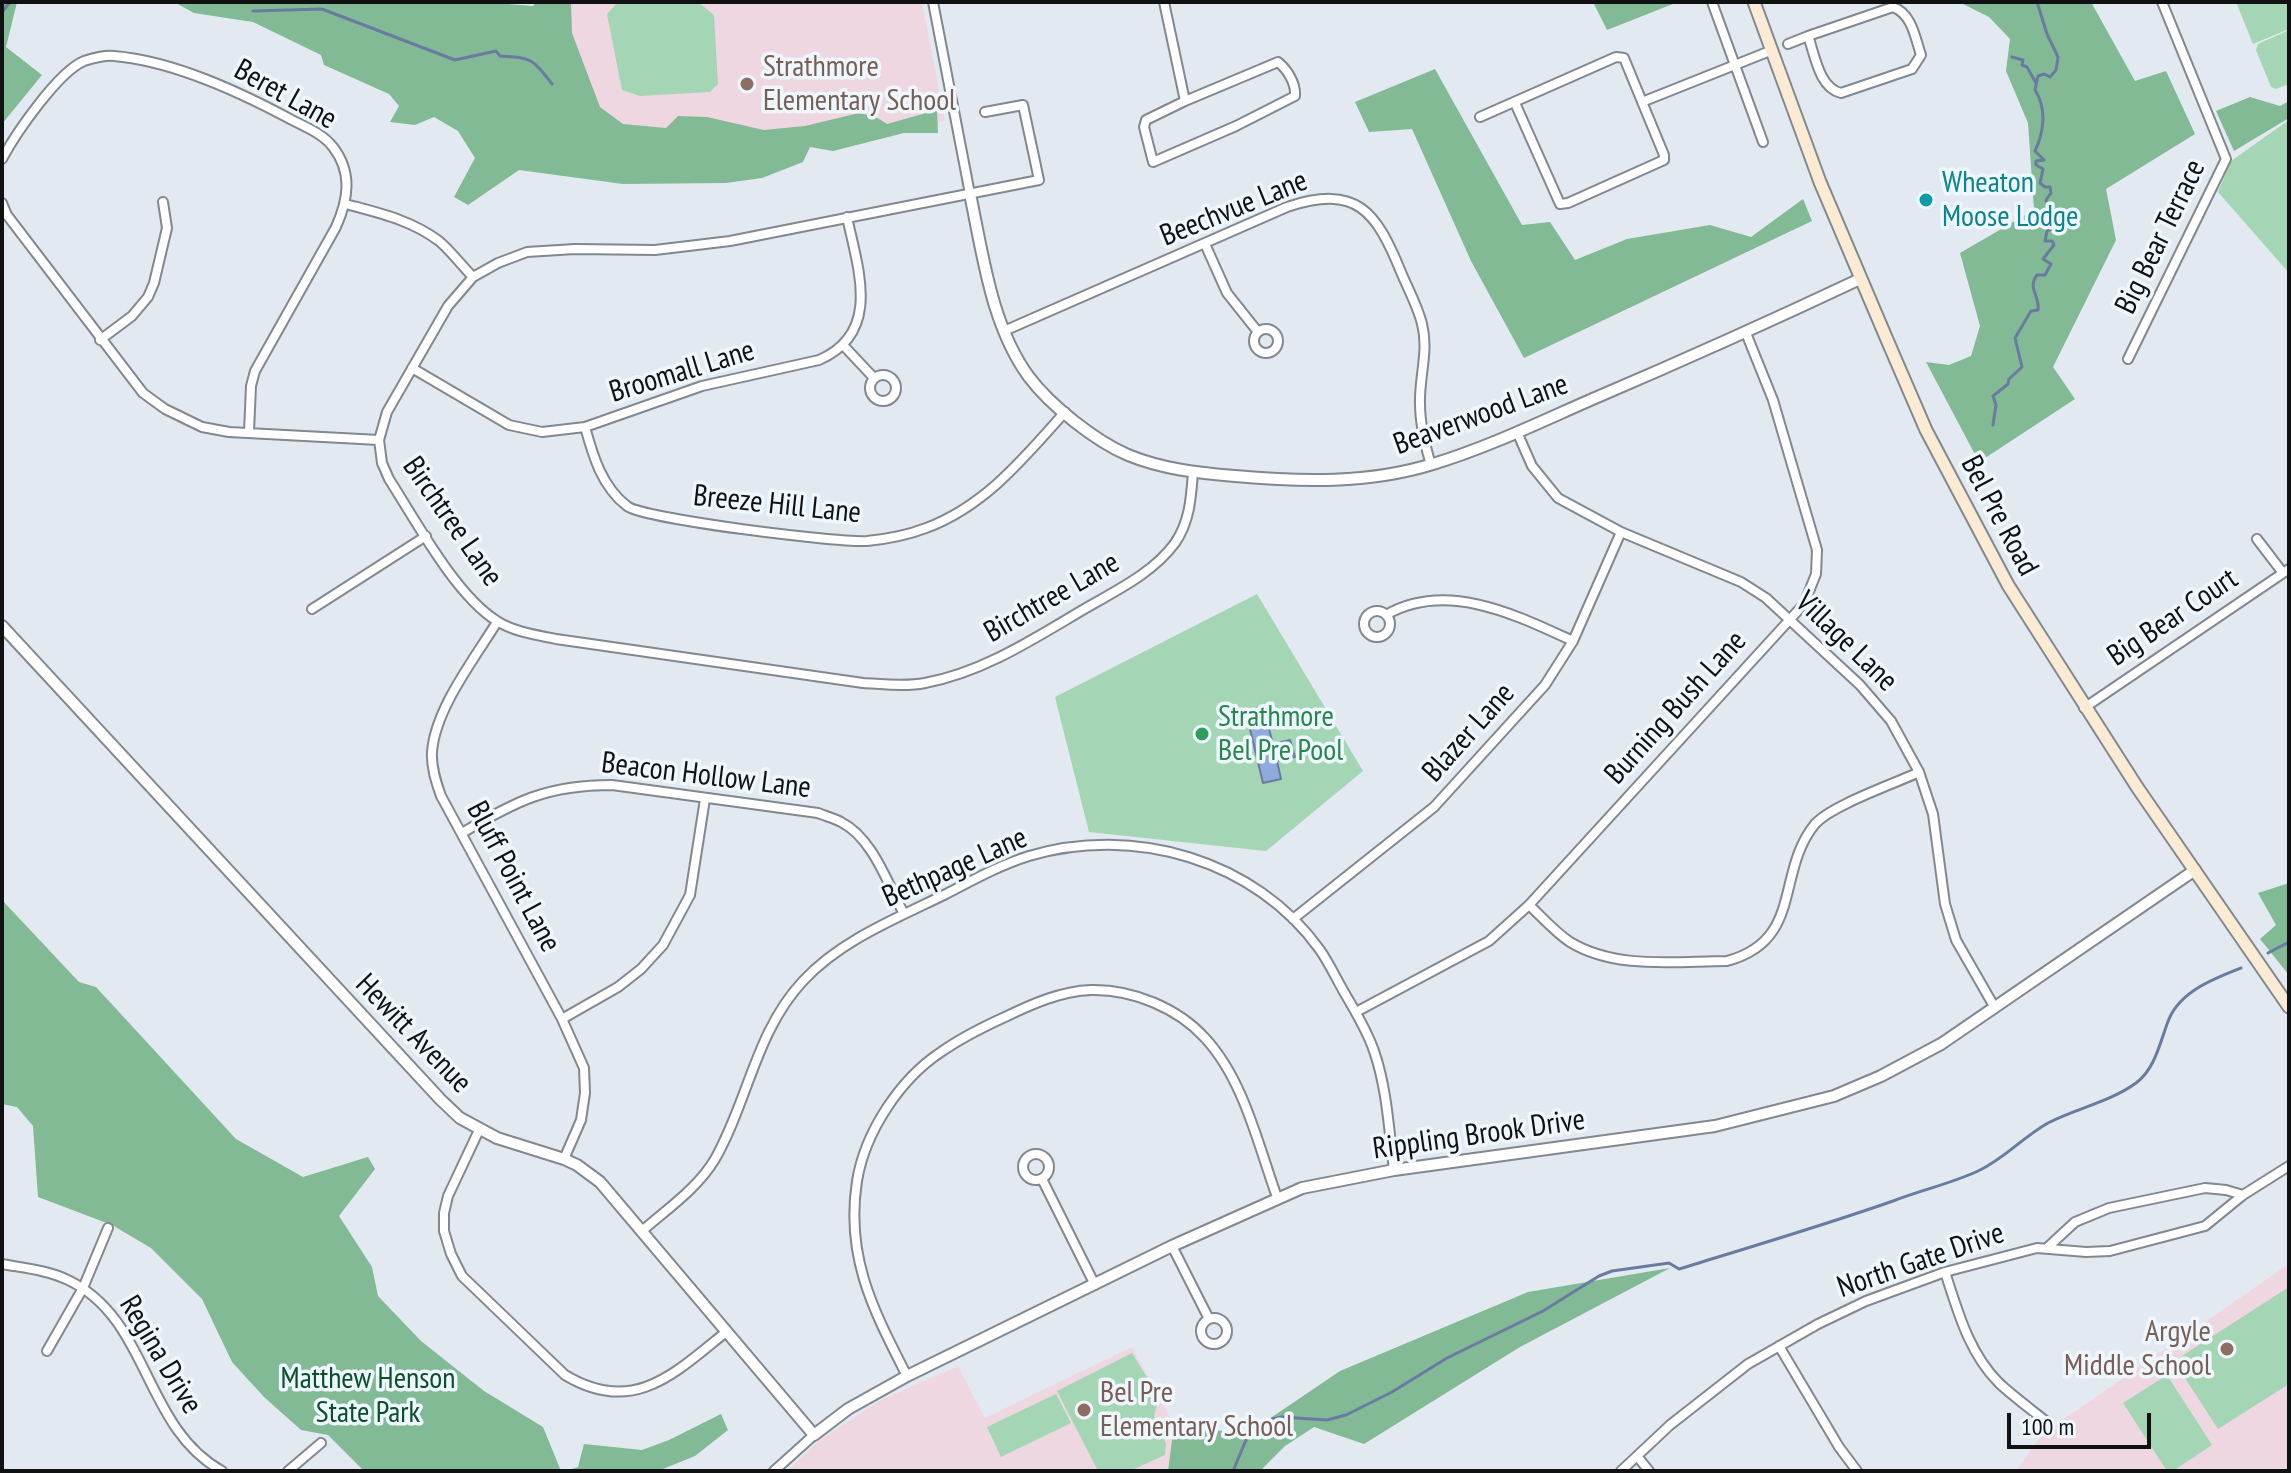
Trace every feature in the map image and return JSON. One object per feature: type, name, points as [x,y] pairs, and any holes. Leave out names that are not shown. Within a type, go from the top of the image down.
[{"type":"main road","name":"Bel Pre Road","points":[[1754,2],[1770,51],[1860,279],[1926,430],[1963,501],[2008,585],[2084,708],[2289,1007]]},
{"type":"street","name":"Beaverwood Lane","points":[[933,2],[970,194],[992,294],[1004,331],[1029,377],[1091,435],[1127,454],[1193,472],[1294,481],[1360,480],[1431,465],[1517,432],[1746,333],[1860,279]]},
{"type":"street","points":[[1164,2],[1185,101]]},
{"type":"street","points":[[1712,2],[1763,142]]},
{"type":"street","name":"Big Bear Terrace","points":[[2128,359],[2226,159],[2162,2]]},
{"type":"street","points":[[1788,44],[1808,36],[1893,7],[1903,11],[1908,18],[1921,55],[1912,69],[1841,93],[1826,85],[1808,36]]},
{"type":"street","points":[[1642,102],[1770,51]]},
{"type":"street","name":"Beret Lane","points":[[2,159],[13,138],[67,73],[81,63],[112,55],[219,83],[322,136],[333,147],[345,169],[348,184],[346,204]]},
{"type":"street","points":[[1480,117],[1616,57],[1624,58],[1664,160],[1560,204],[1515,103]]},
{"type":"street","points":[[1278,62],[1285,68],[1296,89],[1295,96],[1286,102],[1153,162],[1145,137],[1146,120],[1185,101],[1278,62]]},
{"type":"street","points":[[970,194],[1039,180],[1023,105],[985,112]]},
{"type":"street","name":"Birchtree Lane","points":[[970,194],[730,241],[655,250],[527,252],[498,263],[473,277],[448,306],[387,412],[379,440],[382,463],[389,479],[466,594],[497,622],[556,639],[863,683],[923,684],[966,672],[1011,651],[1158,563],[1184,527],[1190,509],[1193,472]]},
{"type":"street","name":"Beechvue Lane","points":[[1004,331],[1287,207],[1314,198],[1329,197],[1352,203],[1366,211],[1379,225],[1422,323],[1425,354],[1420,402],[1423,436],[1431,465]]},
{"type":"street","points":[[100,340],[132,316],[148,297],[167,228],[163,202]]},
{"type":"street","points":[[2,203],[7,215],[100,340],[143,393],[165,409],[202,427],[379,440]]},
{"type":"street","points":[[249,432],[251,386],[255,371],[346,204],[396,217],[421,229],[440,242],[473,277]]},
{"type":"street","points":[[847,217],[860,276],[862,301],[857,325],[843,345],[874,378]]},
{"type":"street","points":[[1205,244],[1227,293],[1258,332]]},
{"type":"street","name":"Burning Bush Lane","points":[[1356,1012],[1489,941],[1529,905],[1804,604],[1816,574],[1817,550],[1773,400],[1746,333]]},
{"type":"street","name":"Broomall Lane","points":[[412,368],[509,425],[542,432],[585,427],[702,386],[819,360],[843,345]]},
{"type":"street","name":"Breeze Hill Lane","points":[[585,427],[594,459],[612,492],[630,509],[659,516],[834,540],[866,541],[926,528],[986,495],[1065,412]]},
{"type":"street","name":"Village Lane","points":[[1517,432],[1532,466],[1558,498],[1621,532],[1741,582],[1766,598],[1860,685],[1891,721],[1919,772],[1933,814],[1945,904],[1956,940],[1995,1008]]},
{"type":"street","name":"Blazer Lane","points":[[1293,919],[1434,807],[1545,685],[1573,641],[1621,532]]},
{"type":"street","points":[[312,609],[426,536]]},
{"type":"street","points":[[2257,539],[2286,571]]},
{"type":"street","name":"Big Bear Court","points":[[2084,708],[2286,571]]},
{"type":"street","points":[[1386,615],[1425,602],[1476,603],[1509,612],[1573,641]]},
{"type":"street","name":"Bluff Point Lane","points":[[497,622],[446,707],[432,753],[434,776],[441,796],[562,1019],[584,1068],[585,1093],[581,1120],[564,1159]]},
{"type":"street","name":"Hewitt Avenue","points":[[2,626],[460,1118],[497,1138],[564,1159],[600,1182],[814,1435]]},
{"type":"street","points":[[1529,905],[1568,940],[1597,955],[1631,961],[1727,961],[1742,957],[1768,939],[1781,916],[1797,856],[1803,841],[1818,821],[1835,810],[1919,772]]},
{"type":"street","name":"Beacon Hollow Lane","points":[[462,833],[508,806],[559,788],[612,785],[818,813],[842,822],[857,833],[868,847],[904,914]]},
{"type":"street","points":[[562,1019],[618,987],[641,969],[663,945],[690,895],[705,799]]},
{"type":"street","name":"Bethpage Lane","points":[[642,1231],[693,1186],[713,1162],[730,1131],[752,1069],[774,1021],[804,980],[839,949],[1000,867],[1029,856],[1077,846],[1118,843],[1167,850],[1216,866],[1257,890],[1293,919],[1320,950],[1356,1012],[1374,1051],[1382,1081],[1394,1170]]},
{"type":"street","name":"Rippling Brook Drive","points":[[774,1471],[848,1409],[907,1376],[1172,1246],[1302,1188],[1394,1170],[1715,1126],[1834,1096],[1881,1076],[1941,1044],[2195,870]]},
{"type":"street","points":[[907,1376],[873,1308],[863,1283],[856,1251],[858,1180],[865,1153],[893,1099],[939,1053],[1025,1007],[1060,995],[1091,990],[1119,992],[1148,1000],[1187,1021],[1222,1059],[1240,1096],[1277,1197]]},
{"type":"street","points":[[480,1128],[448,1196],[444,1213],[444,1231],[451,1254],[462,1276],[565,1375],[582,1385],[609,1393],[642,1390],[674,1375],[726,1332]]},
{"type":"street","name":"North Gate Drive","points":[[1621,1471],[1709,1393],[1779,1346],[1866,1301],[1945,1272],[2037,1248],[2110,1251],[2205,1226],[2243,1195],[2289,1166]]},
{"type":"street","points":[[1042,1179],[1095,1285]]},
{"type":"street","name":"North Gate Drive","points":[[2047,1248],[2075,1222],[2109,1208],[2205,1188],[2243,1195]]},
{"type":"street","points":[[47,1351],[83,1288],[108,1228]]},
{"type":"street","points":[[1172,1246],[1209,1319]]},
{"type":"street","name":"Regina Drive","points":[[2,1264],[65,1278],[100,1300],[118,1320],[176,1431],[206,1462],[222,1471]]},
{"type":"street","points":[[1945,1272],[1965,1334],[1983,1364],[1999,1383],[2048,1423]]},
{"type":"street","points":[[1779,1346],[1839,1447],[1857,1471]]},
{"type":"street","points":[[288,1471],[321,1443]]},
{"type":"street","points":[[1637,1456],[1649,1471]]},
{"type":"shaded area","name":"Strathmore Elementary School","points":[[554,2],[922,2],[945,121],[679,173],[560,122]]},
{"type":"shaded area","name":"Argyle Middle School","points":[[2289,1264],[2289,1471],[2016,1471],[2042,1434]]},
{"type":"shaded area","name":"Bel Pre Elementary School","points":[[1132,1347],[1174,1425],[1183,1463],[1166,1471],[787,1471],[819,1441],[879,1401],[958,1366],[985,1418]]},
{"type":"green space","points":[[2,2],[17,2],[6,47],[42,75],[2,124]]},
{"type":"green space","points":[[174,2],[483,2],[533,6],[536,2],[571,2],[572,33],[600,107],[623,124],[666,128],[678,116],[707,117],[764,130],[805,126],[859,113],[876,117],[887,124],[937,110],[938,133],[904,133],[833,151],[810,147],[803,162],[762,178],[726,183],[623,184],[519,170],[468,205],[454,197],[475,158],[458,131],[434,117],[415,125],[390,122],[399,106],[389,94],[324,65],[321,55],[253,22],[194,13]]},
{"type":"green space","points":[[618,2],[698,2],[714,15],[718,84],[710,92],[640,96],[622,90],[607,14]]},
{"type":"green space","points":[[1593,2],[1678,2],[1607,30]]},
{"type":"green space","points":[[1959,2],[2091,2],[2135,81],[2166,71],[2195,134],[2106,189],[2116,240],[2053,367],[2075,399],[1979,462],[1926,362],[1949,365],[1971,356],[1980,326],[1960,253],[2034,210],[2028,123],[2006,71],[2010,39],[1989,17]]},
{"type":"green space","points":[[2236,2],[2289,2],[2289,29],[2253,44]]},
{"type":"green space","points":[[2289,30],[2289,84],[2276,89],[2271,87],[2256,50],[2258,44]]},
{"type":"green space","points":[[1435,69],[1522,225],[1550,222],[1575,260],[1627,239],[1710,225],[1751,237],[1803,199],[1812,221],[1524,358],[1471,261],[1412,129],[1369,132],[1355,102]]},
{"type":"green space","points":[[2250,97],[2280,106],[2289,101],[2289,118],[2234,151],[2216,111]]},
{"type":"green space","points":[[2289,120],[2289,273],[2218,192],[2231,161]]},
{"type":"green space","name":"Strathmore Bel Pre Pool","points":[[1257,594],[1363,771],[1266,851],[1089,832],[1055,697]]},
{"type":"green space","points":[[2289,883],[2289,975],[2260,939],[2276,925],[2258,893]]},
{"type":"green space","name":"Matthew Henson State Park","points":[[2,900],[79,982],[96,987],[236,1139],[303,1177],[368,1157],[375,1169],[339,1216],[372,1267],[378,1296],[421,1341],[484,1391],[543,1427],[561,1471],[364,1471],[328,1435],[301,1430],[264,1397],[232,1362],[202,1299],[151,1248],[112,1225],[38,1197],[33,1126],[17,1107],[2,1104]]},
{"type":"green space","points":[[1670,1268],[1520,1347],[1364,1444],[1314,1427],[1285,1446],[1260,1471],[1168,1471],[1174,1425],[1247,1434],[1340,1371],[1528,1292]]},
{"type":"green space","points":[[2289,1287],[2289,1384],[2218,1429],[2174,1361]]},
{"type":"green space","points":[[1132,1353],[1159,1397],[1154,1416],[1166,1444],[1165,1455],[1130,1471],[1098,1471],[1057,1391]]},
{"type":"green space","points":[[2167,1375],[2212,1445],[2173,1471],[2167,1471],[2123,1403]]},
{"type":"green space","points":[[1056,1394],[1071,1423],[1001,1457],[987,1427]]},
{"type":"green space","points":[[721,1414],[728,1430],[695,1456],[658,1471],[566,1471],[578,1467],[584,1444],[642,1450]]},
{"type":"water","points":[[1268,725],[1273,744],[1290,740],[1295,757],[1277,761],[1281,779],[1263,783],[1250,729]]},
{"type":"waterway","points":[[2,12],[10,2]]},
{"type":"waterway","points":[[1993,425],[1996,405],[1993,396],[2022,367],[2015,338],[2031,311],[2038,310],[2033,284],[2037,275],[2045,275],[2051,264],[2043,259],[2054,245],[2052,241],[2045,241],[2047,231],[2058,226],[2053,222],[2046,200],[2051,193],[2050,187],[2040,183],[2043,169],[2036,165],[2036,161],[2044,160],[2035,151],[2043,120],[2035,90],[2038,76],[2044,74],[2050,77],[2056,70],[2058,57],[2037,2]]},
{"type":"waterway","points":[[253,11],[322,9],[455,60],[496,51],[500,56],[530,61],[552,84]]},
{"type":"waterway","points":[[2012,57],[2023,60],[2022,65],[2027,67],[2036,83]]},
{"type":"waterway","points":[[2268,953],[2289,942]]},
{"type":"waterway","points":[[1233,1471],[1246,1440],[1253,1431],[1272,1419],[1327,1420],[1346,1415],[1392,1392],[1447,1358],[1543,1311],[1599,1276],[1612,1271],[1669,1263],[1679,1269],[1840,1219],[1978,1171],[2048,1123],[2136,1083],[2153,1062],[2174,1009],[2190,993],[2241,968]]},
{"type":"place","name":"Strathmore Elementary School","points":[[747,84]]},
{"type":"place","name":"Wheaton Moose Lodge","points":[[1926,200]]},
{"type":"place","name":"Strathmore Bel Pre Pool","points":[[1202,734]]},
{"type":"place","name":"Argyle Middle School","points":[[2227,1349]]},
{"type":"place","name":"Bel Pre Elementary School","points":[[1084,1410]]}]
